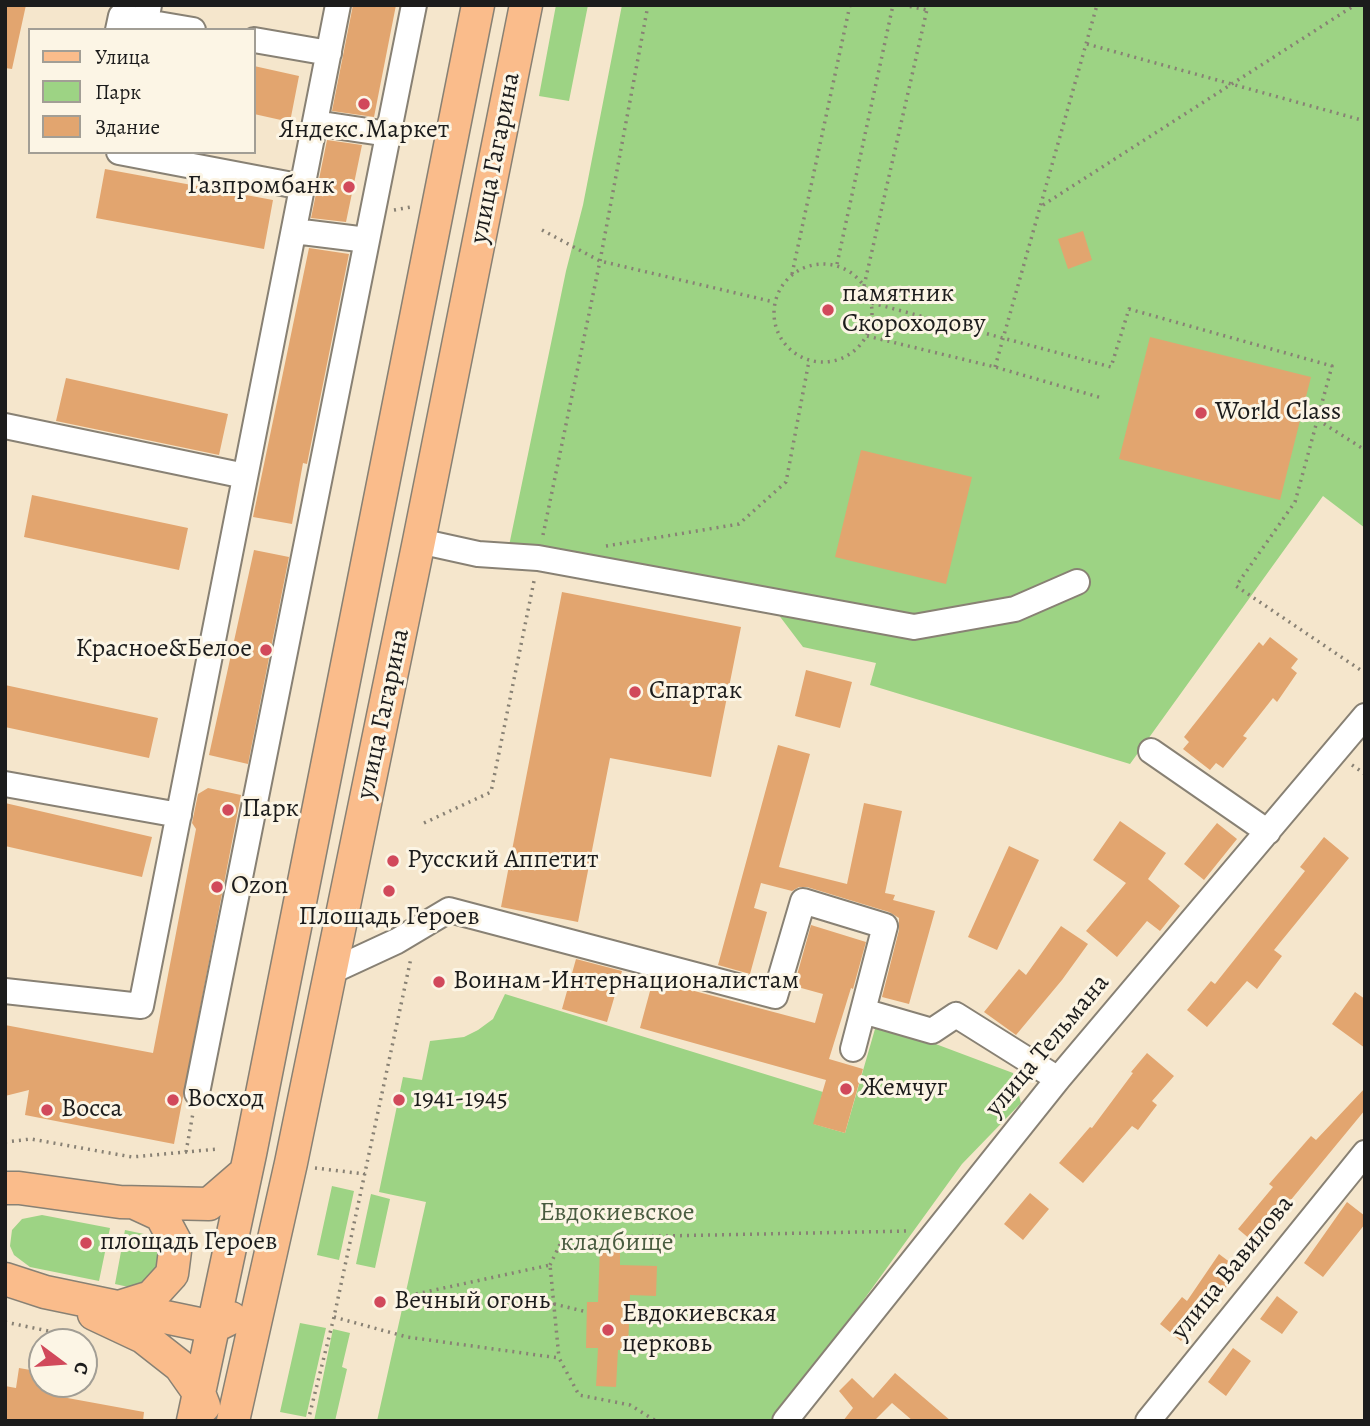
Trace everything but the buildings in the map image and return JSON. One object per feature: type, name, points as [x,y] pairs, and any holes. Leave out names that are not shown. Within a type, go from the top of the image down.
[{"type":"main road","name":"улица Гагарина","points":[[201,1412],[213,1327],[478,5]]},
{"type":"main road","name":"улица Гагарина","points":[[233,1421],[330,972],[526,5]]},
{"type":"main road","points":[[10,1192],[133,1202],[209,1204],[246,1172]]},
{"type":"main road","points":[[119,1307],[151,1297],[172,1274],[176,1243],[161,1215],[133,1202]]},
{"type":"main road","points":[[5,1279],[45,1292],[213,1327],[240,1314],[264,1285]]},
{"type":"main road","points":[[45,1292],[143,1337],[180,1366],[201,1412]]},
{"type":"street","points":[[5,991],[141,1006],[338,5]]},
{"type":"street","points":[[197,1093],[414,5]]},
{"type":"street","points":[[118,28],[121,16],[147,14],[187,28]]},
{"type":"street","points":[[256,40],[329,53]]},
{"type":"street","points":[[315,123],[388,134]]},
{"type":"street","points":[[130,154],[303,187]]},
{"type":"street","points":[[294,231],[367,240]]},
{"type":"street","points":[[5,426],[245,476]]},
{"type":"street","points":[[419,541],[478,554],[538,558],[915,627],[1015,609],[1077,582]]},
{"type":"street","name":"улица Тельмана","points":[[785,1421],[1058,1079],[1365,716]]},
{"type":"street","points":[[1151,751],[1268,832]]},
{"type":"street","points":[[5,784],[179,815]]},
{"type":"street","points":[[330,972],[397,941],[449,909],[775,996],[803,901],[886,926],[853,1049]]},
{"type":"street","points":[[863,1011],[932,1031],[956,1015],[1058,1079]]},
{"type":"street","name":"улица Вавилова","points":[[1148,1421],[1365,1153]]},
{"type":"path","points":[[425,822],[491,792],[600,261],[648,5]]},
{"type":"path","points":[[792,274],[810,264],[837,264],[861,280],[872,303],[872,322],[867,336],[849,356],[833,362],[809,361],[788,348],[776,328],[774,302],[792,274],[850,5]]},
{"type":"path","points":[[837,264],[893,5]]},
{"type":"path","points":[[864,287],[928,8],[903,5]]},
{"type":"path","points":[[995,367],[1097,5]]},
{"type":"path","points":[[1042,206],[1355,5]]},
{"type":"path","points":[[1087,44],[1365,121]]},
{"type":"path","points":[[542,230],[600,261],[774,302]]},
{"type":"path","points":[[872,303],[1111,367],[1129,309],[1332,366],[1295,502],[1236,586],[1365,673]]},
{"type":"path","points":[[867,336],[995,367],[1102,398]]},
{"type":"path","points":[[606,546],[740,524],[786,482],[809,361]]},
{"type":"path","points":[[1318,420],[1365,450]]},
{"type":"path","points":[[308,1421],[334,1317],[418,928]]},
{"type":"path","points":[[186,1152],[197,1093]]},
{"type":"path","points":[[5,1142],[32,1139],[132,1157],[218,1149]]},
{"type":"path","points":[[310,1168],[365,1174]]},
{"type":"path","points":[[656,1421],[630,1405],[579,1395],[559,1358],[550,1265],[563,1238],[911,1231]]},
{"type":"path","points":[[416,1294],[550,1265]]},
{"type":"path","points":[[554,1304],[587,1312]]},
{"type":"path","points":[[334,1317],[407,1337],[559,1358]]},
{"type":"path","points":[[5,1322],[35,1328]]},
{"type":"green space","points":[[556,5],[588,5],[569,101],[539,96]]},
{"type":"green space","points":[[622,5],[1365,5],[1365,528],[1323,496],[1130,764],[870,685],[876,663],[803,647],[778,614],[505,565],[566,271],[583,205]]},
{"type":"green space","name":"Евдокиевское кладбище","points":[[505,994],[823,1092],[814,1124],[845,1133],[877,1022],[1013,1073],[1021,1103],[962,1164],[776,1421],[377,1421],[426,1202],[379,1192],[403,1077],[422,1080],[430,1041],[464,1037],[478,1030],[493,1019]]},
{"type":"green space","points":[[332,1186],[354,1191],[339,1260],[317,1255]]},
{"type":"green space","points":[[371,1194],[390,1199],[375,1268],[356,1264]]},
{"type":"green space","points":[[42,1215],[110,1228],[99,1281],[30,1267],[14,1255],[10,1246],[12,1230],[22,1219]]},
{"type":"green space","points":[[125,1230],[144,1234],[162,1245],[163,1274],[133,1288],[115,1284]]},
{"type":"green space","points":[[300,1323],[326,1328],[306,1417],[280,1412]]},
{"type":"green space","points":[[333,1329],[350,1333],[342,1367],[347,1369],[335,1421],[314,1421]]},
{"type":"place","name":"Яндекс.Маркет","points":[[364,104]]},
{"type":"place","name":"Газпромбанк","points":[[349,187]]},
{"type":"place","name":"памятник Скороходову","points":[[828,310]]},
{"type":"place","name":"World Class","points":[[1201,413]]},
{"type":"place","name":"Красное&Белое","points":[[266,650]]},
{"type":"place","name":"Спартак","points":[[635,692]]},
{"type":"place","name":"Парк","points":[[228,810]]},
{"type":"place","name":"Русский Аппетит","points":[[393,861]]},
{"type":"place","name":"Ozon","points":[[217,887]]},
{"type":"place","name":"Площадь Героев","points":[[389,891]]},
{"type":"place","name":"Воинам-Интернационалистам","points":[[439,982]]},
{"type":"place","name":"Жемчуг","points":[[846,1089]]},
{"type":"place","name":"Восход","points":[[173,1100]]},
{"type":"place","name":"1941-1945","points":[[399,1100]]},
{"type":"place","name":"Bocca","points":[[47,1110]]},
{"type":"place","name":"площадь Героев","points":[[86,1243]]},
{"type":"place","name":"Вечный огонь","points":[[380,1302]]},
{"type":"place","name":"Евдокиевская церковь","points":[[608,1330]]}]
